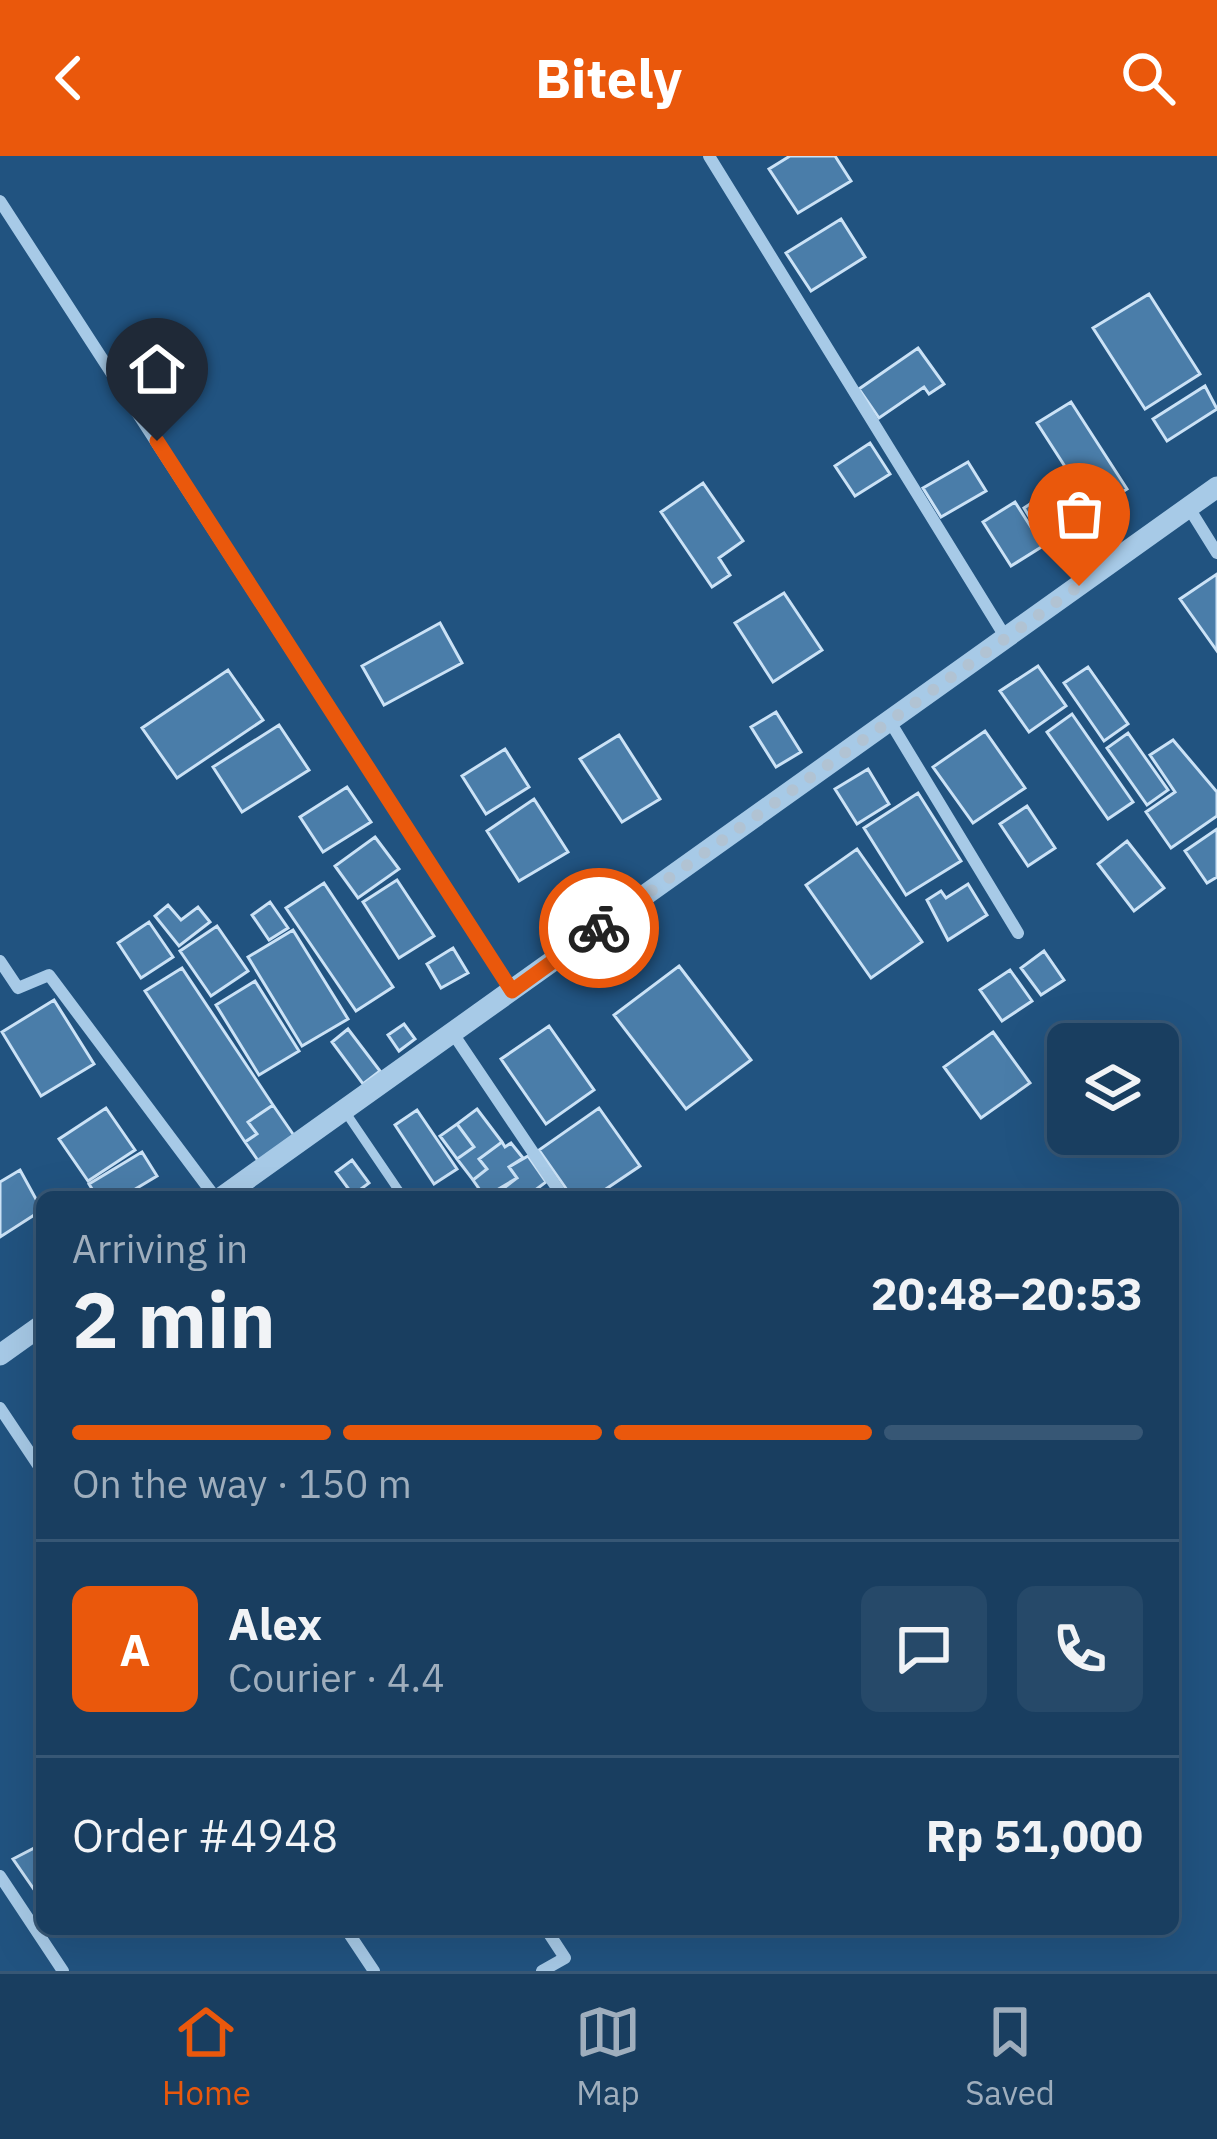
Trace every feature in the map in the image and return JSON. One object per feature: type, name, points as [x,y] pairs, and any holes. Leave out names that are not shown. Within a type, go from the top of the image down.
[{"type":"street","points":[[709,156],[1006,638]]},
{"type":"street","points":[[0,201],[512,991]]},
{"type":"street","points":[[227,1191],[454,1035],[1217,488]]},
{"type":"street","points":[[1189,508],[1217,553]]},
{"type":"street","points":[[889,721],[1018,933]]},
{"type":"street","points":[[0,961],[18,988],[49,974],[213,1191]]},
{"type":"street","points":[[454,1035],[559,1191]]},
{"type":"street","points":[[0,1355],[36,1329]]},
{"type":"street","points":[[0,1408],[36,1462]]},
{"type":"street","points":[[0,1876],[36,1931]]},
{"type":"street","points":[[39,1935],[62,1971]]},
{"type":"street","points":[[350,1935],[374,1971]]},
{"type":"street","points":[[542,1971],[566,1958],[550,1935]]},
{"type":"lane","points":[[344,1110],[399,1191]]},
{"type":"building","points":[[790,156],[835,156],[851,181],[798,213],[769,169]]},
{"type":"building","points":[[841,219],[865,257],[811,291],[786,253]]},
{"type":"building","points":[[1149,294],[1200,374],[1145,409],[1093,328]]},
{"type":"building","points":[[918,348],[944,384],[929,394],[924,387],[879,418],[859,389]]},
{"type":"building","points":[[1205,386],[1217,409],[1167,441],[1153,419]]},
{"type":"building","points":[[1071,402],[1127,489],[1093,510],[1037,423]]},
{"type":"building","points":[[870,443],[890,474],[855,496],[835,466]]},
{"type":"building","points":[[968,462],[986,491],[941,517],[923,488]]},
{"type":"building","points":[[703,483],[743,541],[719,558],[730,575],[712,587],[661,512]]},
{"type":"building","points":[[1053,489],[1069,514],[1039,533],[1024,508]]},
{"type":"building","points":[[1015,502],[1043,546],[1011,566],[983,522]]},
{"type":"building","points":[[1217,574],[1217,651],[1180,599]]},
{"type":"building","points":[[784,593],[822,650],[773,682],[735,623]]},
{"type":"building","points":[[440,623],[462,663],[384,705],[362,666]]},
{"type":"building","points":[[1038,666],[1066,706],[1029,732],[1000,691]]},
{"type":"building","points":[[1088,667],[1128,724],[1104,741],[1064,683]]},
{"type":"building","points":[[228,670],[263,720],[177,778],[142,728]]},
{"type":"building","points":[[776,712],[801,752],[776,767],[751,727]]},
{"type":"building","points":[[1072,714],[1133,802],[1108,819],[1047,732]]},
{"type":"building","points":[[279,725],[309,770],[242,812],[213,767]]},
{"type":"building","points":[[985,731],[1025,788],[973,823],[933,767]]},
{"type":"building","points":[[1128,733],[1168,790],[1147,805],[1107,748]]},
{"type":"building","points":[[619,735],[660,799],[622,822],[580,759]]},
{"type":"building","points":[[1173,740],[1217,792],[1217,816],[1171,848],[1146,812],[1175,792],[1150,755]]},
{"type":"building","points":[[505,749],[529,787],[486,814],[462,776]]},
{"type":"building","points":[[868,769],[889,804],[857,824],[835,789]]},
{"type":"building","points":[[347,787],[371,822],[323,852],[300,817]]},
{"type":"building","points":[[918,793],[961,861],[906,895],[864,828]]},
{"type":"building","points":[[534,799],[568,852],[519,881],[487,831]]},
{"type":"building","points":[[1027,806],[1055,848],[1028,866],[1000,824]]},
{"type":"building","points":[[1217,829],[1217,877],[1207,883],[1185,851]]},
{"type":"building","points":[[375,837],[399,869],[358,898],[335,866]]},
{"type":"building","points":[[1127,841],[1164,888],[1134,911],[1098,864]]},
{"type":"building","points":[[857,849],[922,942],[871,978],[806,885]]},
{"type":"building","points":[[397,880],[434,936],[399,958],[363,902]]},
{"type":"building","points":[[324,883],[393,987],[356,1011],[286,908]]},
{"type":"building","points":[[968,884],[987,915],[948,940],[927,900],[941,891],[946,898]]},
{"type":"building","points":[[270,902],[288,928],[269,940],[252,915]]},
{"type":"building","points":[[168,905],[181,920],[198,907],[210,922],[179,946],[155,916]]},
{"type":"building","points":[[149,922],[173,957],[141,978],[118,943]]},
{"type":"building","points":[[217,926],[248,971],[211,996],[180,951]]},
{"type":"building","points":[[293,930],[348,1019],[302,1046],[248,957]]},
{"type":"building","points":[[453,948],[468,973],[441,988],[427,964]]},
{"type":"building","points":[[1044,951],[1064,980],[1041,995],[1021,968]]},
{"type":"building","points":[[679,966],[751,1060],[686,1109],[614,1015]]},
{"type":"building","points":[[182,968],[273,1105],[248,1122],[257,1134],[245,1142],[145,991]]},
{"type":"building","points":[[1010,970],[1032,1001],[1002,1021],[980,990]]},
{"type":"building","points":[[255,981],[299,1051],[259,1075],[216,1005]]},
{"type":"building","points":[[54,1000],[94,1064],[41,1096],[2,1032]]},
{"type":"building","points":[[404,1024],[415,1039],[399,1051],[388,1035]]},
{"type":"building","points":[[549,1026],[594,1090],[546,1124],[501,1059]]},
{"type":"building","points":[[348,1029],[380,1071],[363,1084],[332,1042]]},
{"type":"building","points":[[993,1032],[1030,1083],[981,1118],[944,1067]]},
{"type":"building","points":[[273,1105],[295,1137],[259,1162],[245,1142],[257,1134],[248,1122]]},
{"type":"building","points":[[106,1108],[135,1150],[88,1181],[59,1139]]},
{"type":"building","points":[[599,1108],[640,1166],[603,1191],[568,1191],[539,1150]]},
{"type":"building","points":[[477,1109],[502,1142],[479,1159],[487,1169],[473,1180],[457,1159],[474,1147],[457,1124]]},
{"type":"building","points":[[417,1110],[457,1169],[434,1184],[395,1125]]},
{"type":"building","points":[[457,1124],[474,1147],[457,1159],[440,1136]]},
{"type":"building","points":[[502,1142],[505,1147],[511,1143],[523,1158],[509,1167],[517,1178],[495,1191],[481,1191],[473,1180],[487,1169],[479,1159]]},
{"type":"building","points":[[142,1152],[157,1176],[132,1191],[93,1191],[89,1184]]},
{"type":"building","points":[[528,1156],[546,1182],[534,1191],[500,1191],[517,1178],[509,1167]]},
{"type":"building","points":[[352,1160],[369,1183],[350,1191],[336,1172]]},
{"type":"building","points":[[20,1170],[36,1199],[36,1214],[0,1237],[0,1182]]},
{"type":"building","points":[[36,1847],[36,1892],[13,1859]]},
{"type":"way so far","points":[[599,928],[1079,586]]},
{"type":"route","points":[[157,441],[512,991],[599,928]]}]
